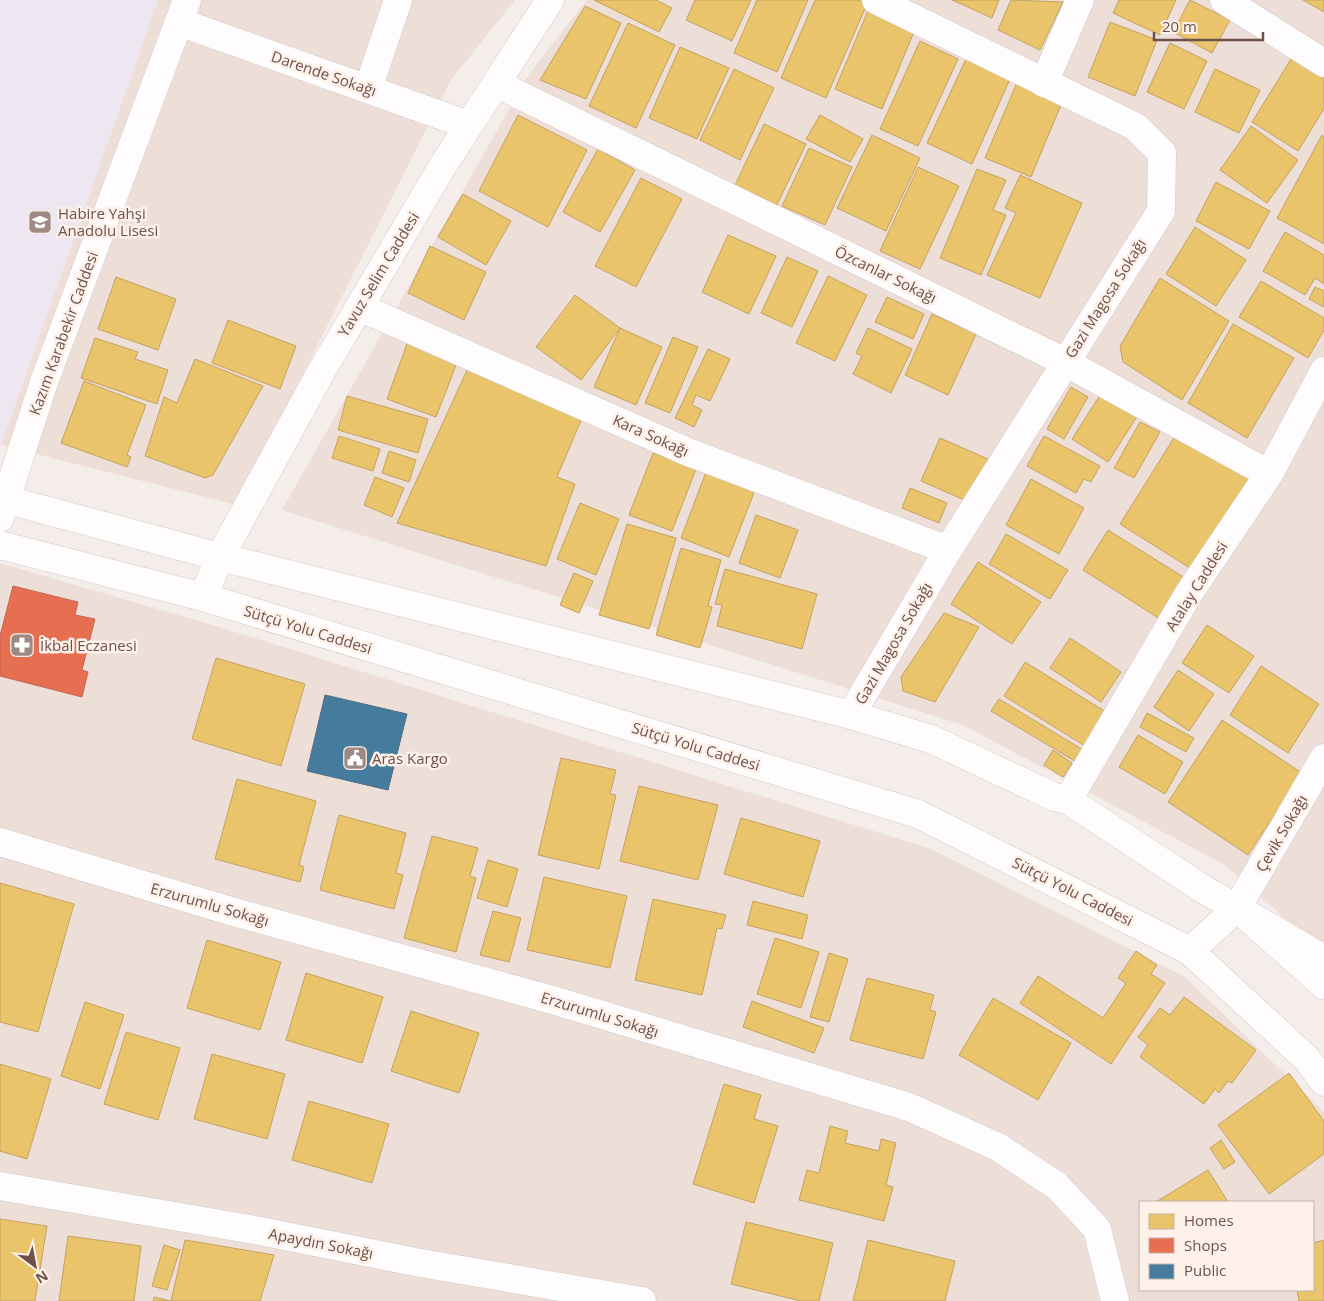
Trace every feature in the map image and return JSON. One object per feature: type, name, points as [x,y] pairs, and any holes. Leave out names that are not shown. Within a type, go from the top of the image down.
[{"type":"street","points":[[368,89],[398,0]]},
{"type":"street","name":"Yavuz Selim Caddesi","points":[[204,597],[220,557],[359,307],[468,125],[497,84],[550,0]]},
{"type":"street","name":"Gazi Magosa Sokağı","points":[[851,714],[948,550],[1161,211],[1162,153],[1136,127],[876,0]]},
{"type":"street","points":[[1044,83],[1080,0]]},
{"type":"street","points":[[1224,0],[1324,63]]},
{"type":"street","name":"Darende Sokağı","points":[[183,11],[368,89],[468,125]]},
{"type":"street","name":"Kazım Karabekir Caddesi","points":[[2,505],[44,382],[183,11]]},
{"type":"street","name":"Özcanlar Sokağı","points":[[497,84],[1065,362],[1269,474]]},
{"type":"street","name":"Kara Sokağı","points":[[359,307],[688,452],[948,550]]},
{"type":"street","name":"Atalay Caddesi","points":[[1068,800],[1189,593],[1269,474],[1315,411],[1324,372]]},
{"type":"street","points":[[2,505],[220,557],[851,714],[932,739],[1054,796],[1068,800],[1203,889],[1324,959]]},
{"type":"street","name":"Sütçü Yolu Caddesi","points":[[0,545],[204,597],[918,814],[1190,951],[1307,1059],[1324,1082]]},
{"type":"street","name":"Çevik Sokağı","points":[[1190,951],[1237,908],[1324,758]]},
{"type":"street","name":"Erzurumlu Sokağı","points":[[0,842],[227,910],[549,999],[909,1107],[998,1147],[1057,1186],[1097,1229],[1115,1301]]},
{"type":"street","points":[[1237,908],[1324,985]]},
{"type":"street","name":"Apaydın Sokağı","points":[[0,1186],[624,1299]]},
{"type":"shaded area","name":"Habire Yahşi Anadolu Lisesi","points":[[0,0],[158,0],[1,445],[0,444]]},
{"type":"shaded area","points":[[158,0],[515,0],[451,80],[237,505],[1,445]]},
{"type":"shaded area","points":[[587,0],[1324,0],[1324,953],[1225,865],[963,725],[282,510],[529,74]]},
{"type":"shaded area","points":[[0,563],[216,626],[931,849],[1185,977],[1324,1112],[1324,1301],[0,1301]]},
{"type":"building: Homes","points":[[594,0],[656,0],[672,8],[659,32]]},
{"type":"building: Homes","points":[[695,0],[751,0],[732,41],[686,20]]},
{"type":"building: Homes","points":[[757,0],[808,0],[777,72],[734,53]]},
{"type":"building: Homes","points":[[815,0],[859,0],[867,4],[826,98],[781,78]]},
{"type":"building: Homes","points":[[952,0],[999,0],[992,18]]},
{"type":"building: Homes","points":[[1011,0],[1063,2],[1040,50],[998,30]]},
{"type":"building: Homes","points":[[1119,0],[1176,0],[1160,35],[1113,13]]},
{"type":"building: Homes","points":[[1190,0],[1230,20],[1212,53],[1173,32]]},
{"type":"building: Homes","points":[[1303,0],[1324,0],[1324,12]]},
{"type":"building: Homes","points":[[585,6],[621,23],[586,99],[540,80]]},
{"type":"building: Homes","points":[[869,8],[916,27],[882,109],[835,89]]},
{"type":"building: Homes","points":[[1110,22],[1157,40],[1135,96],[1088,77]]},
{"type":"building: Homes","points":[[628,23],[675,45],[636,128],[589,106]]},
{"type":"building: Homes","points":[[920,41],[958,59],[918,146],[880,129]]},
{"type":"building: Homes","points":[[1170,43],[1207,61],[1184,109],[1147,92]]},
{"type":"building: Homes","points":[[680,47],[729,68],[697,139],[649,118]]},
{"type":"building: Homes","points":[[1296,51],[1324,68],[1324,109],[1298,151],[1252,122]]},
{"type":"building: Homes","points":[[966,59],[1010,79],[972,164],[927,143]]},
{"type":"building: Homes","points":[[734,69],[774,88],[740,160],[700,140]]},
{"type":"building: Homes","points":[[1215,69],[1260,90],[1239,133],[1195,112]]},
{"type":"building: Homes","points":[[1018,80],[1063,100],[1031,177],[985,158]]},
{"type":"building: Homes","points":[[518,115],[587,150],[548,227],[479,191]]},
{"type":"building: Homes","points":[[820,115],[863,139],[850,162],[806,139]]},
{"type":"building: Homes","points":[[764,124],[806,144],[777,205],[735,185]]},
{"type":"building: Homes","points":[[1251,126],[1298,160],[1267,203],[1220,170]]},
{"type":"building: Homes","points":[[872,135],[920,158],[886,231],[837,208]]},
{"type":"building: Homes","points":[[1322,135],[1324,137],[1324,244],[1277,218]]},
{"type":"building: Homes","points":[[809,148],[852,167],[825,225],[782,206]]},
{"type":"building: Homes","points":[[598,149],[635,170],[600,232],[563,212]]},
{"type":"building: Homes","points":[[918,167],[959,186],[920,269],[880,251]]},
{"type":"building: Homes","points":[[977,169],[1006,180],[993,210],[1006,215],[981,275],[940,258]]},
{"type":"building: Homes","points":[[1020,175],[1082,203],[1040,298],[987,275],[1016,213],[1005,208]]},
{"type":"building: Homes","points":[[641,178],[682,199],[636,287],[595,266]]},
{"type":"building: Homes","points":[[1216,182],[1270,211],[1249,249],[1196,221]]},
{"type":"building: Homes","points":[[463,194],[511,221],[486,265],[438,237]]},
{"type":"building: Homes","points":[[1195,227],[1246,260],[1216,306],[1166,274]]},
{"type":"building: Homes","points":[[1285,232],[1324,255],[1324,284],[1315,278],[1305,295],[1263,271]]},
{"type":"building: Homes","points":[[728,235],[776,256],[749,314],[702,292]]},
{"type":"building: Homes","points":[[430,246],[486,272],[464,320],[408,293]]},
{"type":"building: Homes","points":[[787,257],[818,271],[792,327],[761,313]]},
{"type":"building: Homes","points":[[828,276],[867,295],[835,361],[796,343]]},
{"type":"building: Homes","points":[[116,277],[176,299],[158,350],[98,329]]},
{"type":"building: Homes","points":[[1160,278],[1229,321],[1182,400],[1123,362],[1120,346]]},
{"type":"building: Homes","points":[[1261,281],[1324,318],[1324,330],[1308,358],[1239,317]]},
{"type":"building: Homes","points":[[1315,287],[1324,291],[1324,307],[1309,299]]},
{"type":"building: Homes","points":[[575,295],[620,328],[581,380],[536,347]]},
{"type":"building: Homes","points":[[887,297],[924,314],[913,339],[875,322]]},
{"type":"building: Homes","points":[[932,314],[976,334],[948,395],[905,375]]},
{"type":"building: Homes","points":[[228,320],[296,346],[280,389],[212,363]]},
{"type":"building: Homes","points":[[1233,324],[1294,358],[1247,438],[1188,403]]},
{"type":"building: Homes","points":[[620,328],[662,347],[636,405],[594,387]]},
{"type":"building: Homes","points":[[868,328],[912,349],[891,393],[853,374],[862,356],[856,353]]},
{"type":"building: Homes","points":[[673,337],[698,347],[670,413],[645,403]]},
{"type":"building: Homes","points":[[95,338],[138,352],[135,359],[168,370],[157,404],[81,378]]},
{"type":"building: Homes","points":[[408,341],[458,360],[436,417],[387,399]]},
{"type":"building: Homes","points":[[708,349],[730,359],[710,401],[696,395],[692,405],[702,410],[694,427],[675,418]]},
{"type":"building: Homes","points":[[195,359],[263,386],[213,475],[205,478],[145,456],[164,397],[177,403]]},
{"type":"building: Homes","points":[[468,368],[583,416],[557,477],[575,484],[546,566],[397,523]]},
{"type":"building: Homes","points":[[84,381],[146,405],[127,455],[131,457],[127,467],[61,443]]},
{"type":"building: Homes","points":[[1071,387],[1088,397],[1064,439],[1047,429]]},
{"type":"building: Homes","points":[[1102,392],[1138,415],[1108,462],[1072,439]]},
{"type":"building: Homes","points":[[347,396],[428,419],[418,453],[338,430]]},
{"type":"building: Homes","points":[[1140,422],[1160,432],[1134,478],[1114,468]]},
{"type":"building: Homes","points":[[1177,433],[1250,480],[1193,570],[1120,524]]},
{"type":"building: Homes","points":[[339,436],[380,449],[373,471],[332,458]]},
{"type":"building: Homes","points":[[1044,436],[1100,466],[1091,482],[1084,479],[1076,493],[1027,466]]},
{"type":"building: Homes","points":[[940,438],[988,459],[969,502],[921,481]]},
{"type":"building: Homes","points":[[389,451],[416,460],[409,482],[382,473]]},
{"type":"building: Homes","points":[[653,453],[696,469],[672,531],[629,515]]},
{"type":"building: Homes","points":[[706,472],[755,490],[729,557],[681,538]]},
{"type":"building: Homes","points":[[375,477],[404,488],[392,517],[364,505]]},
{"type":"building: Homes","points":[[1031,479],[1084,508],[1059,554],[1006,525]]},
{"type":"building: Homes","points":[[910,488],[947,503],[939,523],[902,508]]},
{"type":"building: Homes","points":[[580,503],[619,519],[596,575],[557,559]]},
{"type":"building: Homes","points":[[756,515],[798,530],[780,578],[739,563]]},
{"type":"building: Homes","points":[[627,524],[676,538],[649,629],[599,615]]},
{"type":"building: Homes","points":[[1108,530],[1185,578],[1160,619],[1083,570]]},
{"type":"building: Homes","points":[[1006,534],[1068,570],[1050,599],[989,564]]},
{"type":"building: Homes","points":[[681,548],[721,560],[708,606],[712,607],[700,648],[656,635]]},
{"type":"building: Homes","points":[[978,562],[1041,602],[1012,644],[951,604]]},
{"type":"building: Homes","points":[[725,569],[817,594],[802,649],[717,626],[722,605],[715,604]]},
{"type":"building: Homes","points":[[574,573],[593,581],[579,613],[560,605]]},
{"type":"building: Homes","points":[[944,613],[979,627],[935,702],[903,691],[901,677]]},
{"type":"building: Homes","points":[[1207,625],[1254,656],[1229,693],[1182,663]]},
{"type":"building: Homes","points":[[1070,638],[1121,672],[1101,702],[1050,668]]},
{"type":"building: Homes","points":[[216,658],[305,684],[281,766],[192,739]]},
{"type":"building: Homes","points":[[1025,662],[1111,715],[1090,749],[1004,696]]},
{"type":"building: Homes","points":[[1261,666],[1319,704],[1288,753],[1230,715]]},
{"type":"building: Homes","points":[[1178,670],[1214,694],[1189,731],[1154,707]]},
{"type":"building: Homes","points":[[999,699],[1085,751],[1078,763],[991,711]]},
{"type":"building: Homes","points":[[1147,713],[1194,738],[1186,752],[1140,727]]},
{"type":"building: Homes","points":[[1222,720],[1302,773],[1248,855],[1168,802]]},
{"type":"building: Homes","points":[[1138,735],[1183,762],[1165,794],[1119,767]]},
{"type":"building: Homes","points":[[1053,750],[1072,763],[1063,777],[1044,765]]},
{"type":"building: Homes","points":[[561,758],[616,770],[610,794],[616,795],[599,869],[538,855]]},
{"type":"building: Homes","points":[[237,779],[316,801],[299,865],[304,867],[300,882],[215,859]]},
{"type":"building: Homes","points":[[639,786],[718,805],[698,880],[620,861]]},
{"type":"building: Homes","points":[[339,815],[406,833],[396,873],[403,875],[394,909],[320,890]]},
{"type":"building: Homes","points":[[741,818],[820,841],[803,897],[724,874]]},
{"type":"building: Homes","points":[[432,836],[478,848],[470,876],[476,878],[456,952],[404,938]]},
{"type":"building: Homes","points":[[488,860],[518,869],[507,907],[477,898]]},
{"type":"building: Homes","points":[[544,877],[627,896],[610,968],[527,950]]},
{"type":"building: Homes","points":[[0,883],[74,904],[38,1032],[0,1022]]},
{"type":"building: Homes","points":[[653,899],[726,915],[722,929],[717,928],[702,995],[635,980]]},
{"type":"building: Homes","points":[[753,901],[808,915],[802,939],[747,925]]},
{"type":"building: Homes","points":[[493,911],[521,918],[509,962],[480,955]]},
{"type":"building: Homes","points":[[775,938],[819,952],[801,1008],[757,994]]},
{"type":"building: Homes","points":[[207,940],[281,962],[260,1030],[187,1008]]},
{"type":"building: Homes","points":[[1136,951],[1157,965],[1151,974],[1165,983],[1111,1064],[1020,1003],[1038,976],[1103,1018],[1126,983],[1118,978]]},
{"type":"building: Homes","points":[[829,953],[848,959],[829,1022],[810,1017]]},
{"type":"building: Homes","points":[[306,973],[383,997],[362,1063],[286,1040]]},
{"type":"building: Homes","points":[[867,978],[934,995],[930,1010],[936,1012],[923,1059],[850,1040]]},
{"type":"building: Homes","points":[[1184,997],[1256,1050],[1232,1083],[1228,1081],[1219,1093],[1215,1089],[1204,1104],[1140,1057],[1148,1045],[1138,1037],[1160,1008],[1170,1015]]},
{"type":"building: Homes","points":[[993,998],[1071,1043],[1038,1100],[959,1055]]},
{"type":"building: Homes","points":[[752,1001],[824,1028],[814,1053],[743,1027]]},
{"type":"building: Homes","points":[[85,1002],[124,1015],[100,1089],[61,1076]]},
{"type":"building: Homes","points":[[411,1011],[479,1033],[459,1093],[391,1071]]},
{"type":"building: Homes","points":[[126,1032],[180,1048],[158,1120],[104,1104]]},
{"type":"building: Homes","points":[[212,1054],[285,1074],[267,1139],[194,1119]]},
{"type":"building: Homes","points":[[0,1064],[51,1079],[27,1159],[0,1151]]},
{"type":"building: Homes","points":[[1289,1073],[1324,1121],[1324,1154],[1269,1194],[1218,1125]]},
{"type":"building: Homes","points":[[724,1084],[761,1095],[754,1119],[778,1126],[754,1203],[693,1184]]},
{"type":"building: Homes","points":[[309,1101],[389,1124],[372,1183],[292,1160]]},
{"type":"building: Homes","points":[[830,1126],[848,1131],[845,1143],[879,1151],[881,1139],[896,1143],[886,1185],[893,1187],[884,1221],[799,1200],[807,1170],[819,1173]]},
{"type":"building: Homes","points":[[1221,1140],[1235,1162],[1224,1169],[1210,1148]]},
{"type":"building: Homes","points":[[1208,1170],[1227,1201],[1158,1201]]},
{"type":"building: Homes","points":[[0,1219],[47,1226],[35,1301],[0,1301]]},
{"type":"building: Homes","points":[[746,1222],[833,1243],[819,1301],[801,1301],[731,1284]]},
{"type":"building: Homes","points":[[68,1236],[141,1246],[134,1301],[59,1301]]},
{"type":"building: Homes","points":[[185,1240],[274,1255],[260,1301],[171,1301]]},
{"type":"building: Homes","points":[[868,1240],[955,1261],[945,1301],[853,1301]]},
{"type":"building: Homes","points":[[1324,1240],[1324,1301],[1299,1301],[1297,1291],[1314,1291],[1314,1243]]},
{"type":"building: Homes","points":[[164,1245],[180,1250],[167,1290],[152,1286]]},
{"type":"building: Homes","points":[[154,1297],[171,1301],[153,1301]]},
{"type":"building: Shops","points":[[13,586],[78,602],[75,615],[95,619],[82,670],[88,672],[82,697],[0,676],[0,636]]},
{"type":"building: Public","points":[[325,695],[407,714],[388,790],[307,771]]},
{"type":"place","name":"Habire Yahşi Anadolu Lisesi","points":[[40,222]]},
{"type":"place","name":"İkbal Eczanesi","points":[[22,645]]},
{"type":"place","name":"Aras Kargo","points":[[355,758]]}]
